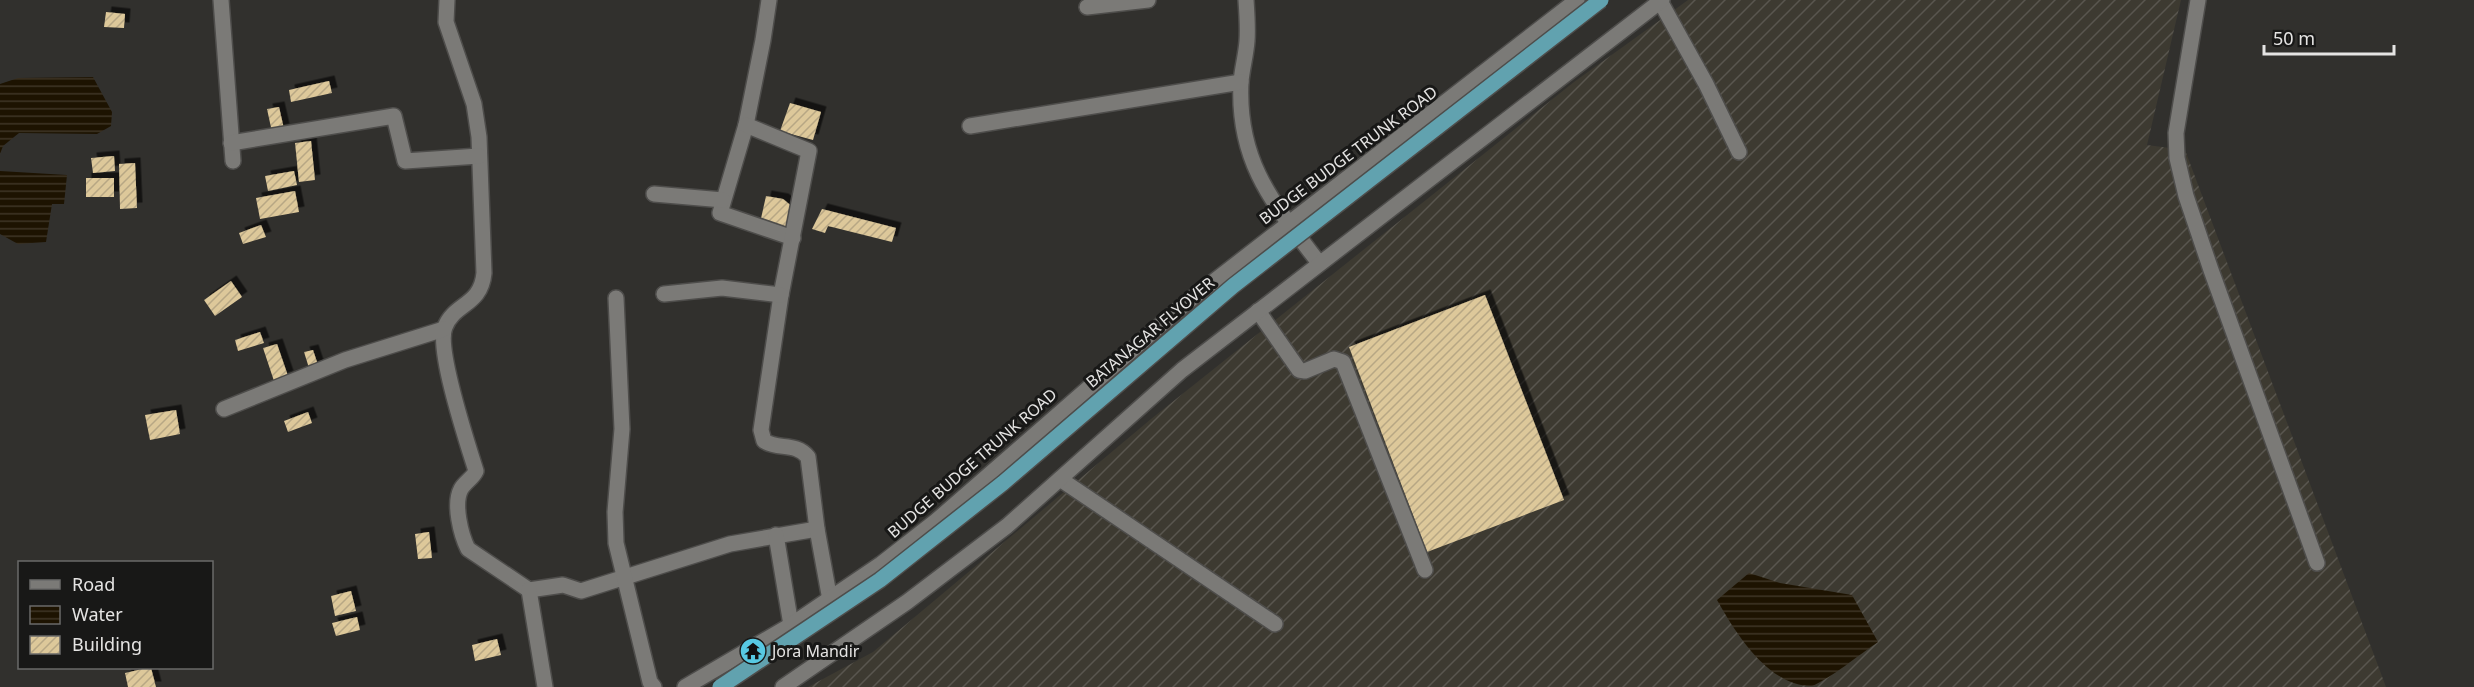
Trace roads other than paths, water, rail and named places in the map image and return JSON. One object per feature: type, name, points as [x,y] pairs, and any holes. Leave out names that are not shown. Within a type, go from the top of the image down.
[{"type":"main road","name":"BATANAGAR FLYOVER","points":[[720,687],[880,580],[1003,483],[1233,286],[1601,0]]},
{"type":"street","points":[[221,0],[233,161]]},
{"type":"street","points":[[447,0],[446,22],[474,104],[479,156],[483,283],[480,292],[449,319],[444,329],[449,372],[476,471],[458,497],[464,540],[476,556],[528,590],[563,585],[580,591],[730,544],[817,529]]},
{"type":"street","points":[[769,0],[746,125],[720,213],[794,238]]},
{"type":"street","points":[[1087,8],[1148,0]]},
{"type":"street","points":[[1246,0],[1247,39],[1241,82],[1244,135],[1250,160],[1268,194],[1319,263]]},
{"type":"street","name":"BUDGE BUDGE TRUNK ROAD","points":[[685,687],[830,600],[936,521],[1186,303],[1577,0]]},
{"type":"street","points":[[2198,0],[2176,133],[2177,158],[2186,196],[2207,260],[2317,563]]},
{"type":"street","points":[[783,687],[907,602],[1007,526],[1182,370],[1661,1],[1706,84],[1739,152]]},
{"type":"street","points":[[970,126],[1241,82]]},
{"type":"street","points":[[231,142],[394,116],[405,161],[479,156]]},
{"type":"street","points":[[746,125],[809,151],[794,238],[781,295],[762,436],[769,444],[796,448],[808,457],[817,529],[830,600]]},
{"type":"street","points":[[654,194],[723,200]]},
{"type":"street","points":[[664,294],[722,288],[781,295]]},
{"type":"street","points":[[616,298],[622,429],[615,526],[648,676],[654,687]]},
{"type":"street","points":[[1258,311],[1299,370],[1305,371],[1334,359],[1343,362],[1425,570]]},
{"type":"street","points":[[224,409],[345,360],[444,329]]},
{"type":"street","points":[[1060,479],[1275,624]]},
{"type":"street","points":[[776,535],[790,625]]},
{"type":"street","points":[[528,590],[545,687]]},
{"type":"water","points":[[93,77],[112,112],[111,126],[97,134],[19,133],[3,146],[0,154],[0,84],[18,78]]},
{"type":"water","points":[[0,171],[67,175],[64,204],[52,204],[46,242],[18,244],[0,234]]},
{"type":"water","points":[[1749,573],[1780,583],[1852,595],[1878,642],[1812,686],[1796,684],[1781,677],[1754,655],[1717,600]]},
{"type":"place","name":"Jora Mandir","points":[[753,651]]}]
